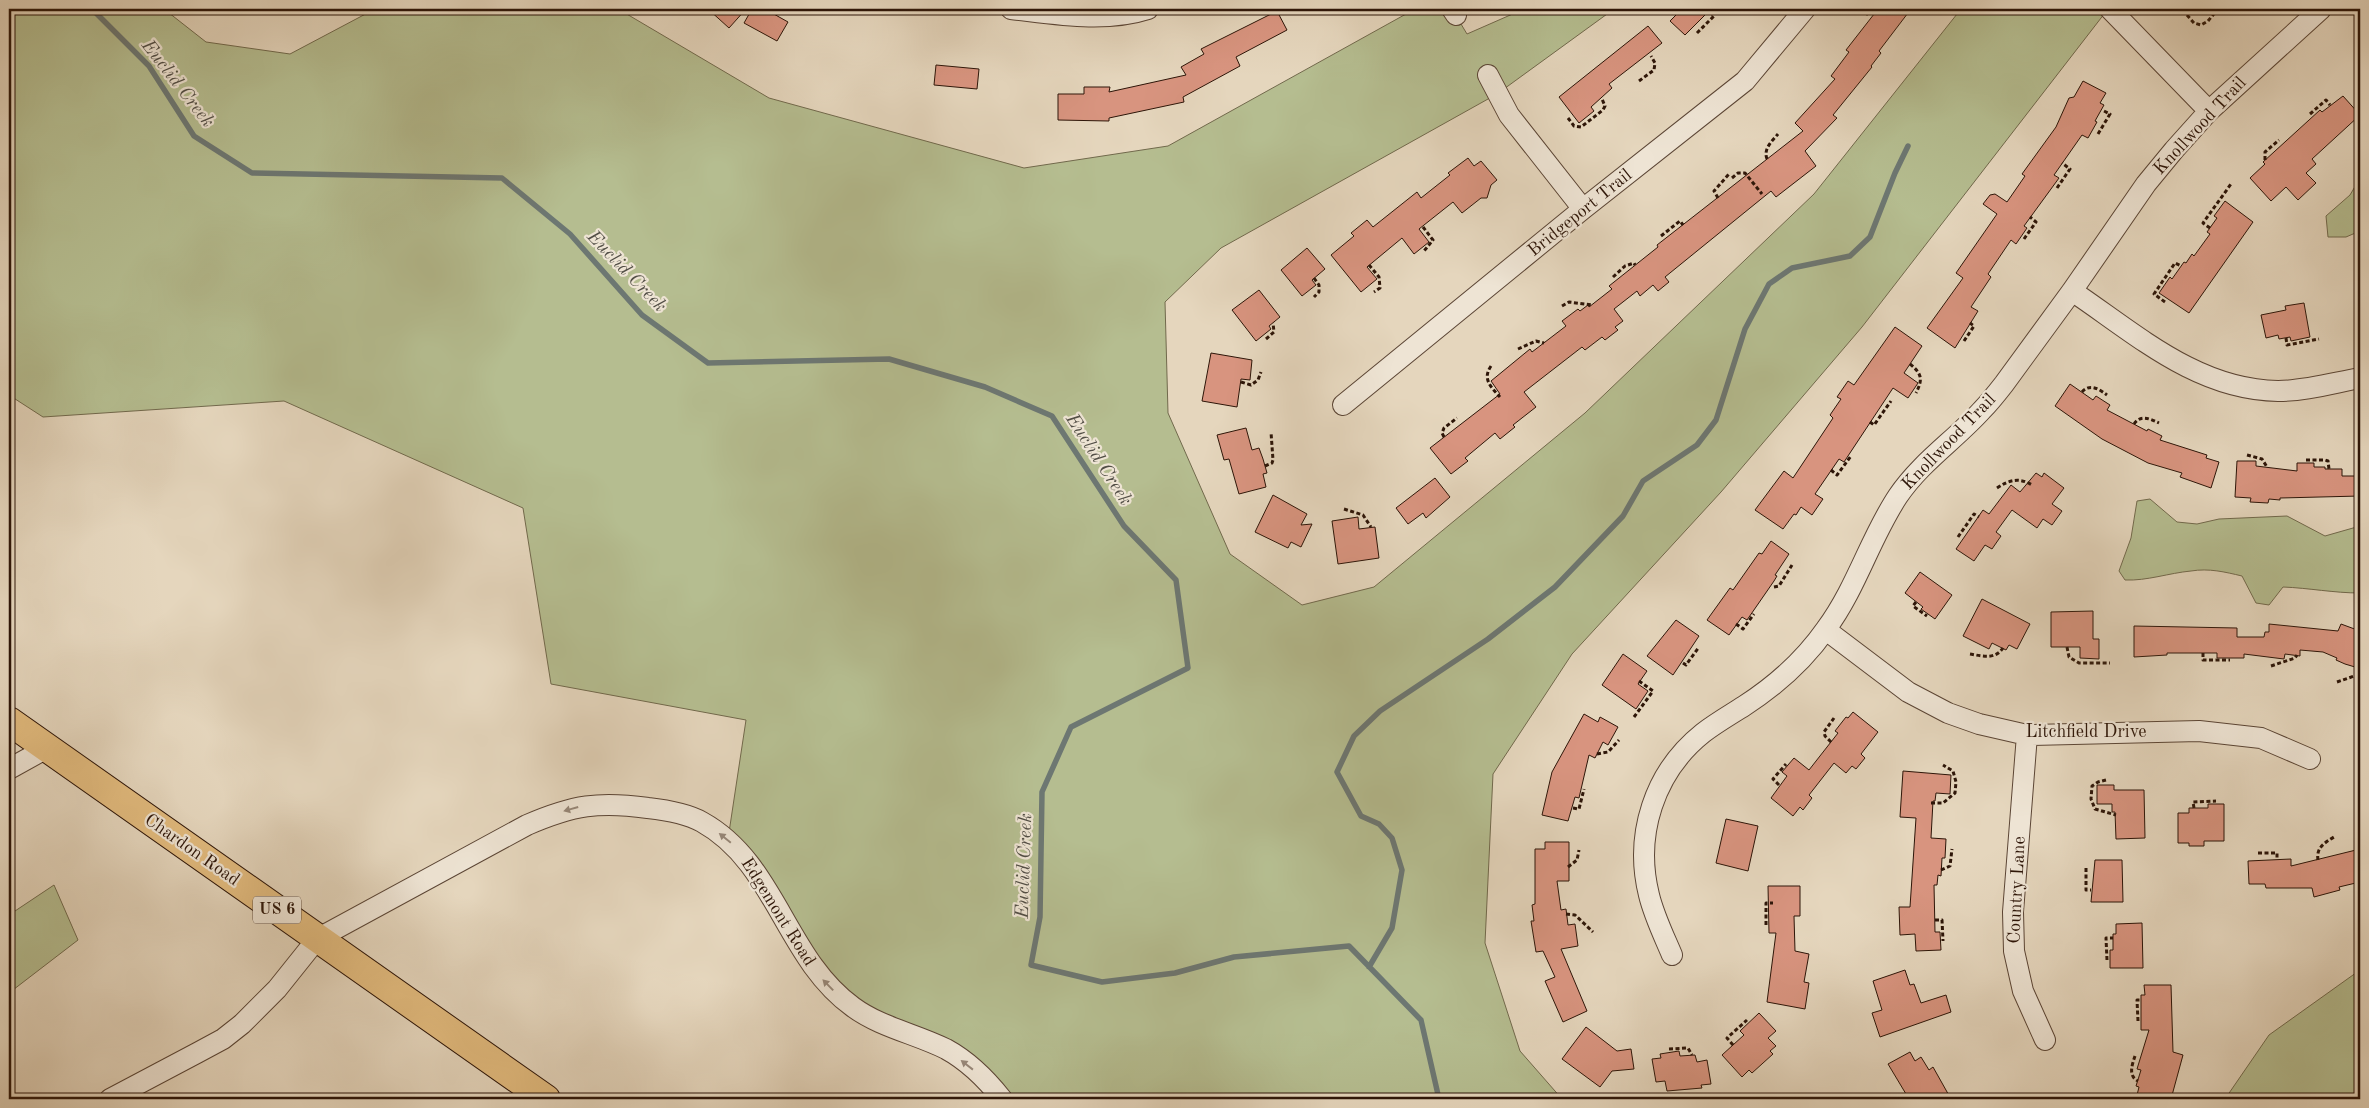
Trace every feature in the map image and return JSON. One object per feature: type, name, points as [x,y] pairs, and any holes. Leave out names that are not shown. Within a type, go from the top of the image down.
[{"type":"main road","name":"Chardon Road","points":[[9,721],[546,1099]]},
{"type":"street","points":[[1010,9],[1062,15],[1103,12],[1129,15],[1148,9]]},
{"type":"street","name":"Bridgeport Trail","points":[[1343,405],[1583,209],[1745,81],[1805,9]]},
{"type":"street","points":[[2110,9],[2209,111]]},
{"type":"street","name":"Knollwood Trail","points":[[1672,955],[1649,897],[1643,864],[1646,825],[1659,787],[1674,762],[1691,743],[1779,679],[1826,630],[1854,585],[1890,509],[1906,485],[1932,456],[1982,411],[2004,384],[2072,291],[2146,184],[2209,111],[2321,9]]},
{"type":"street","points":[[1488,75],[1509,115],[1583,209]]},
{"type":"street","points":[[2072,291],[2186,368],[2228,384],[2280,391],[2360,378]]},
{"type":"street","name":"Litchfield Drive","points":[[1826,630],[1908,692],[1932,706],[1979,724],[2027,735],[2226,732],[2261,738],[2310,759]]},
{"type":"street","name":"Country Lane","points":[[2027,735],[2013,912],[2013,945],[2023,991],[2045,1040]]},
{"type":"street","points":[[9,769],[48,748]]},
{"type":"street","name":"Edgemont Road","points":[[317,939],[527,825],[552,814],[583,805],[616,803],[674,812],[708,826],[728,839],[748,860],[766,888],[796,943],[828,986],[853,1008],[876,1021],[947,1050],[988,1083],[1002,1099]]},
{"type":"street","points":[[110,1099],[197,1053],[242,1024],[272,995],[317,939]]},
{"type":"path","points":[[1866,15],[1870,9]]},
{"type":"path","points":[[2187,15],[2194,23],[2201,25],[2208,21],[2218,9]]},
{"type":"path","points":[[1698,34],[1714,16],[1710,12]]},
{"type":"path","points":[[1639,80],[1654,70],[1655,63],[1651,56]]},
{"type":"path","points":[[1568,118],[1574,126],[1581,127],[1603,110],[1605,106],[1602,99]]},
{"type":"path","points":[[2310,114],[2326,100],[2330,105]]},
{"type":"path","points":[[2098,134],[2110,114],[2102,110]]},
{"type":"path","points":[[1767,159],[1766,153],[1768,148],[1778,134]]},
{"type":"path","points":[[2266,160],[2265,152],[2279,140]]},
{"type":"path","points":[[2057,188],[2070,169],[2062,163]]},
{"type":"path","points":[[1718,198],[1714,191],[1715,187],[1730,176],[1738,173],[1745,173],[1762,194]]},
{"type":"path","points":[[2210,228],[2203,223],[2232,184]]},
{"type":"path","points":[[2024,238],[2036,222],[2030,218]]},
{"type":"path","points":[[1661,236],[1680,221],[1683,225]]},
{"type":"path","points":[[1422,227],[1433,240],[1424,251]]},
{"type":"path","points":[[1613,277],[1625,266],[1634,263],[1636,265]]},
{"type":"path","points":[[2165,302],[2154,294],[2175,263],[2180,266]]},
{"type":"path","points":[[1369,265],[1380,280],[1380,288],[1374,292]]},
{"type":"path","points":[[1314,278],[1319,285],[1320,292],[1314,297]]},
{"type":"path","points":[[1562,306],[1569,302],[1592,305]]},
{"type":"path","points":[[1266,339],[1274,332],[1273,323]]},
{"type":"path","points":[[1964,342],[1974,326],[1970,323]]},
{"type":"path","points":[[2286,338],[2287,345],[2319,339]]},
{"type":"path","points":[[1518,349],[1536,342],[1544,343]]},
{"type":"path","points":[[1910,364],[1921,374],[1922,378],[1916,393]]},
{"type":"path","points":[[1491,366],[1487,372],[1487,381],[1500,397]]},
{"type":"path","points":[[1241,382],[1251,384],[1258,380],[1261,372]]},
{"type":"path","points":[[2082,392],[2086,388],[2094,387],[2107,395]]},
{"type":"path","points":[[1870,422],[1874,425],[1891,401]]},
{"type":"path","points":[[1444,437],[1442,433],[1444,428],[1457,418]]},
{"type":"path","points":[[2134,424],[2137,420],[2144,418],[2159,423]]},
{"type":"path","points":[[1265,466],[1272,463],[1273,460],[1271,432]]},
{"type":"path","points":[[2247,454],[2262,459],[2267,467]]},
{"type":"path","points":[[1831,470],[1837,475],[1851,456]]},
{"type":"path","points":[[2306,460],[2328,461],[2329,469]]},
{"type":"path","points":[[1998,488],[2005,483],[2018,480],[2032,485]]},
{"type":"path","points":[[1344,509],[1363,515],[1371,527]]},
{"type":"path","points":[[1958,537],[1974,514],[1979,517]]},
{"type":"path","points":[[1774,587],[1779,586],[1792,565]]},
{"type":"path","points":[[1916,602],[1913,606],[1927,616]]},
{"type":"path","points":[[1736,624],[1743,629],[1754,614]]},
{"type":"path","points":[[1683,664],[1686,665],[1699,647]]},
{"type":"path","points":[[2067,647],[2069,657],[2079,663],[2110,663]]},
{"type":"path","points":[[1970,654],[1991,656],[1998,654],[2003,648]]},
{"type":"path","points":[[2203,653],[2204,660],[2230,660]]},
{"type":"path","points":[[2271,666],[2295,658],[2297,655]]},
{"type":"path","points":[[2337,682],[2360,674]]},
{"type":"path","points":[[1634,717],[1653,691],[1639,681]]},
{"type":"path","points":[[1831,742],[1824,732],[1834,718]]},
{"type":"path","points":[[1597,754],[1608,752],[1619,740]]},
{"type":"path","points":[[1779,785],[1773,780],[1786,764]]},
{"type":"path","points":[[1931,804],[1943,802],[1955,793],[1956,782],[1953,771],[1944,765]]},
{"type":"path","points":[[2106,780],[2092,786],[2091,799],[2095,809],[2116,815]]},
{"type":"path","points":[[1573,808],[1579,809],[1584,789]]},
{"type":"path","points":[[2194,808],[2194,802],[2216,801]]},
{"type":"path","points":[[2318,860],[2317,853],[2320,847],[2334,837]]},
{"type":"path","points":[[1941,870],[1950,866],[1952,849]]},
{"type":"path","points":[[1568,867],[1577,860],[1579,850]]},
{"type":"path","points":[[2258,853],[2277,853],[2277,859]]},
{"type":"path","points":[[2086,868],[2086,890],[2091,890]]},
{"type":"path","points":[[1766,925],[1766,903],[1773,902]]},
{"type":"path","points":[[1566,914],[1575,915],[1593,932]]},
{"type":"path","points":[[1935,920],[1942,920],[1943,941]]},
{"type":"path","points":[[2107,960],[2106,938],[2113,938]]},
{"type":"path","points":[[2138,1021],[2137,1000],[2141,1000]]},
{"type":"path","points":[[1733,1045],[1726,1038],[1747,1020]]},
{"type":"path","points":[[1669,1050],[1688,1048],[1692,1055]]},
{"type":"path","points":[[2134,1056],[2131,1072],[2132,1077],[2138,1081]]},
{"type":"green space","points":[[9,9],[164,9],[206,42],[290,54],[375,9],[623,9],[625,13],[769,98],[1024,168],[1168,146],[1415,9],[1452,9],[1467,34],[1524,9],[1614,9],[1497,94],[1221,248],[1165,302],[1168,413],[1230,554],[1302,605],[1374,587],[1585,413],[1814,194],[1961,9],[2108,9],[1862,327],[1721,492],[1572,654],[1493,774],[1485,943],[1520,1051],[1562,1099],[1002,1099],[988,1083],[853,1008],[728,839],[746,720],[551,684],[523,508],[284,401],[43,417],[9,395]]},
{"type":"green space","points":[[2360,178],[2360,231],[2346,237],[2328,237],[2326,216],[2350,195]]},
{"type":"green space","points":[[2150,499],[2177,522],[2197,524],[2219,519],[2287,516],[2325,536],[2360,526],[2360,593],[2283,587],[2269,605],[2256,603],[2242,576],[2223,572],[2198,570],[2125,580],[2119,571],[2131,538],[2137,501]]},
{"type":"green space","points":[[54,885],[78,940],[9,993],[9,915]]},
{"type":"green space","points":[[2360,970],[2360,1099],[2225,1099],[2269,1035]]},
{"type":"building","points":[[708,9],[746,9],[729,28]]},
{"type":"building","points":[[752,9],[765,9],[788,22],[777,41],[744,23]]},
{"type":"building","points":[[1682,9],[1711,9],[1685,35],[1670,21]]},
{"type":"building","points":[[1878,9],[1911,9],[1879,51],[1881,53],[1872,67],[1833,115],[1837,118],[1805,151],[1816,166],[1776,197],[1771,191],[1665,277],[1669,282],[1658,291],[1653,285],[1640,296],[1637,291],[1614,309],[1623,321],[1615,327],[1618,330],[1605,340],[1602,337],[1585,350],[1582,347],[1524,392],[1536,407],[1513,425],[1515,427],[1500,439],[1495,433],[1465,458],[1468,461],[1451,474],[1430,448],[1500,394],[1491,381],[1530,349],[1532,352],[1566,326],[1562,321],[1578,309],[1580,311],[1588,305],[1589,307],[1612,289],[1609,286],[1658,247],[1657,245],[1803,131],[1795,123],[1835,79],[1831,76],[1849,52],[1846,50]]},
{"type":"building","points":[[1277,11],[1287,30],[1236,57],[1240,66],[1183,97],[1184,102],[1109,118],[1109,121],[1058,120],[1058,94],[1084,94],[1084,87],[1110,87],[1109,92],[1186,75],[1181,67],[1204,54],[1201,49]]},
{"type":"building","points":[[1648,26],[1662,43],[1609,84],[1612,88],[1591,107],[1594,111],[1579,123],[1559,97]]},
{"type":"building","points":[[936,65],[979,69],[977,89],[934,85]]},
{"type":"building","points":[[2083,81],[2106,93],[2100,103],[2104,105],[2095,121],[2097,122],[2088,138],[2082,135],[2054,175],[2059,178],[2024,226],[2027,228],[2016,244],[2011,240],[1988,274],[1991,277],[1971,307],[1978,311],[1955,348],[1927,328],[1963,278],[1956,273],[1997,214],[1983,204],[1990,195],[1995,194],[2007,202],[2025,176],[2022,174],[2056,127],[2069,98],[2074,97]]},
{"type":"building","points":[[2343,96],[2360,115],[2312,159],[2316,164],[2306,173],[2316,183],[2298,200],[2286,187],[2271,201],[2250,178],[2265,164],[2263,162],[2320,110],[2322,112]]},
{"type":"building","points":[[1468,158],[1474,166],[1481,161],[1497,180],[1491,185],[1487,198],[1481,198],[1462,213],[1453,202],[1419,229],[1429,242],[1414,254],[1402,238],[1367,267],[1377,279],[1361,292],[1331,255],[1354,236],[1351,233],[1367,220],[1373,227],[1417,192],[1421,198],[1450,175],[1448,173]]},
{"type":"building","points":[[2225,201],[2253,222],[2189,313],[2159,293],[2184,262],[2186,263],[2192,254],[2194,256],[2210,234],[2207,232],[2217,218],[2214,216]]},
{"type":"building","points":[[1307,248],[1325,269],[1312,280],[1316,285],[1302,296],[1281,270]]},
{"type":"building","points":[[1259,290],[1280,317],[1269,326],[1271,329],[1256,341],[1232,310]]},
{"type":"building","points":[[2304,303],[2310,337],[2291,341],[2290,337],[2279,339],[2278,335],[2266,338],[2261,315],[2286,310],[2285,306]]},
{"type":"building","points":[[1895,327],[1922,346],[1904,373],[1918,383],[1908,398],[1893,388],[1844,462],[1839,459],[1815,494],[1823,499],[1812,515],[1801,507],[1783,529],[1755,510],[1784,471],[1793,478],[1833,418],[1830,415],[1841,399],[1837,397],[1848,381],[1854,385]]},
{"type":"building","points":[[1211,353],[1252,360],[1250,380],[1241,379],[1237,407],[1202,401]]},
{"type":"building","points":[[2070,384],[2093,400],[2096,396],[2110,405],[2107,410],[2147,431],[2148,429],[2162,436],[2160,440],[2207,455],[2206,458],[2219,462],[2211,488],[2180,477],[2182,473],[2148,463],[2102,439],[2055,406]]},
{"type":"building","points":[[1246,428],[1252,450],[1259,448],[1263,459],[1267,473],[1263,474],[1266,487],[1239,494],[1229,459],[1224,460],[1217,435]]},
{"type":"building","points":[[2237,461],[2256,461],[2256,466],[2297,471],[2297,463],[2314,463],[2314,467],[2325,467],[2325,469],[2342,469],[2342,476],[2360,476],[2360,496],[2280,498],[2280,500],[2269,499],[2268,503],[2250,502],[2251,498],[2235,497]]},
{"type":"building","points":[[2036,473],[2042,477],[2044,473],[2064,488],[2052,504],[2062,511],[2052,525],[2043,519],[2037,528],[2012,510],[1996,532],[2001,536],[1992,549],[1985,545],[1974,561],[1956,549],[1983,510],[1989,514],[2011,485],[2020,492]]},
{"type":"building","points":[[1435,478],[1450,497],[1426,518],[1423,513],[1408,524],[1396,508]]},
{"type":"building","points":[[1273,495],[1307,514],[1301,525],[1312,524],[1301,547],[1291,542],[1288,548],[1255,532]]},
{"type":"building","points":[[1358,517],[1359,529],[1375,527],[1379,558],[1338,564],[1332,521]]},
{"type":"building","points":[[1771,541],[1789,554],[1775,575],[1777,576],[1774,581],[1747,620],[1742,617],[1729,635],[1707,620],[1730,588],[1733,590],[1759,553],[1762,554]]},
{"type":"building","points":[[1920,572],[1952,595],[1935,619],[1921,609],[1923,607],[1905,593]]},
{"type":"building","points":[[1982,599],[2030,624],[2017,649],[2009,645],[2006,650],[1992,643],[1989,649],[1963,636]]},
{"type":"building","points":[[2093,611],[2093,639],[2099,639],[2099,659],[2080,658],[2080,647],[2051,647],[2051,612]]},
{"type":"building","points":[[1676,620],[1699,636],[1673,675],[1647,656]]},
{"type":"building","points":[[2269,624],[2338,631],[2341,624],[2360,631],[2360,666],[2356,664],[2355,667],[2345,664],[2323,652],[2300,650],[2300,656],[2285,654],[2284,659],[2244,654],[2244,658],[2217,658],[2217,653],[2167,653],[2167,655],[2134,657],[2134,626],[2237,628],[2237,637],[2264,637],[2265,632],[2269,632]]},
{"type":"building","points":[[1623,654],[1647,671],[1638,684],[1648,691],[1636,709],[1602,685]]},
{"type":"building","points":[[1853,712],[1878,732],[1861,754],[1865,758],[1856,769],[1852,766],[1846,773],[1834,763],[1809,795],[1812,798],[1803,810],[1800,807],[1793,816],[1771,798],[1787,776],[1782,772],[1794,758],[1809,770],[1838,733],[1835,731],[1846,717],[1848,718]]},
{"type":"building","points":[[1584,714],[1598,722],[1600,717],[1618,727],[1608,745],[1603,742],[1595,758],[1589,755],[1579,798],[1575,797],[1568,821],[1542,815],[1552,772]]},
{"type":"building","points":[[1903,771],[1951,775],[1950,794],[1936,793],[1935,801],[1933,801],[1931,838],[1946,839],[1945,858],[1942,858],[1941,876],[1938,875],[1937,885],[1934,885],[1935,932],[1940,932],[1941,950],[1916,951],[1915,934],[1900,935],[1899,907],[1910,907],[1916,818],[1900,817]]},
{"type":"building","points":[[2097,785],[2114,785],[2114,790],[2144,790],[2145,838],[2116,839],[2115,812],[2112,812],[2112,804],[2097,804]]},
{"type":"building","points":[[2208,804],[2224,804],[2224,841],[2204,841],[2204,846],[2189,846],[2189,843],[2178,843],[2178,813],[2189,813],[2189,808],[2208,808]]},
{"type":"building","points":[[1726,819],[1758,826],[1748,871],[1716,863]]},
{"type":"building","points":[[1545,842],[1569,842],[1569,881],[1557,881],[1561,910],[1566,909],[1568,925],[1575,924],[1578,946],[1561,949],[1587,1011],[1563,1022],[1545,981],[1555,977],[1543,951],[1536,952],[1531,921],[1534,921],[1532,905],[1535,904],[1535,849],[1545,849]]},
{"type":"building","points":[[2356,850],[2360,866],[2360,882],[2339,887],[2340,890],[2314,897],[2312,888],[2266,888],[2265,884],[2249,884],[2248,861],[2291,859],[2291,866]]},
{"type":"building","points":[[2095,860],[2122,860],[2123,902],[2091,902]]},
{"type":"building","points":[[1768,886],[1800,886],[1800,916],[1794,916],[1795,951],[1809,954],[1804,982],[1809,983],[1805,1009],[1767,1002],[1776,933],[1769,933]]},
{"type":"building","points":[[2142,923],[2143,968],[2110,968],[2110,950],[2113,950],[2113,934],[2116,934],[2116,924]]},
{"type":"building","points":[[1905,970],[1910,985],[1914,984],[1921,1003],[1946,995],[1951,1012],[1880,1037],[1872,1013],[1882,1010],[1873,981]]},
{"type":"building","points":[[2144,985],[2171,985],[2173,1052],[2183,1055],[2171,1099],[2136,1099],[2139,1087],[2136,1086],[2141,1070],[2137,1069],[2149,1030],[2141,1030],[2141,995],[2145,995]]},
{"type":"building","points":[[1759,1013],[1776,1031],[1768,1038],[1776,1046],[1770,1051],[1773,1054],[1752,1073],[1749,1070],[1742,1077],[1722,1055],[1744,1035],[1740,1031]]},
{"type":"building","points":[[1586,1027],[1617,1051],[1631,1049],[1634,1069],[1612,1071],[1600,1087],[1562,1059]]},
{"type":"building","points":[[1679,1051],[1680,1056],[1695,1055],[1697,1062],[1707,1060],[1711,1084],[1701,1085],[1702,1088],[1667,1091],[1665,1081],[1656,1082],[1652,1059],[1661,1058],[1660,1054]]},
{"type":"building","points":[[1910,1052],[1915,1061],[1921,1057],[1929,1070],[1933,1067],[1951,1099],[1909,1099],[1888,1064]]},
{"type":"waterway","name":"Euclid Creek","points":[[92,9],[149,66],[194,136],[252,173],[502,178],[570,234],[642,315],[708,363],[889,359],[985,387],[1052,416],[1124,526],[1176,580],[1188,668],[1071,727],[1042,792],[1040,917],[1031,965],[1102,982],[1175,973],[1234,957],[1349,946],[1421,1020],[1439,1099]]},
{"type":"waterway","points":[[1369,967],[1392,928],[1402,870],[1392,838],[1379,824],[1361,816],[1337,772],[1354,736],[1380,711],[1488,639],[1555,587],[1623,516],[1643,481],[1697,445],[1716,420],[1745,329],[1769,284],[1792,268],[1850,256],[1870,237],[1895,173],[1908,146]]}]
